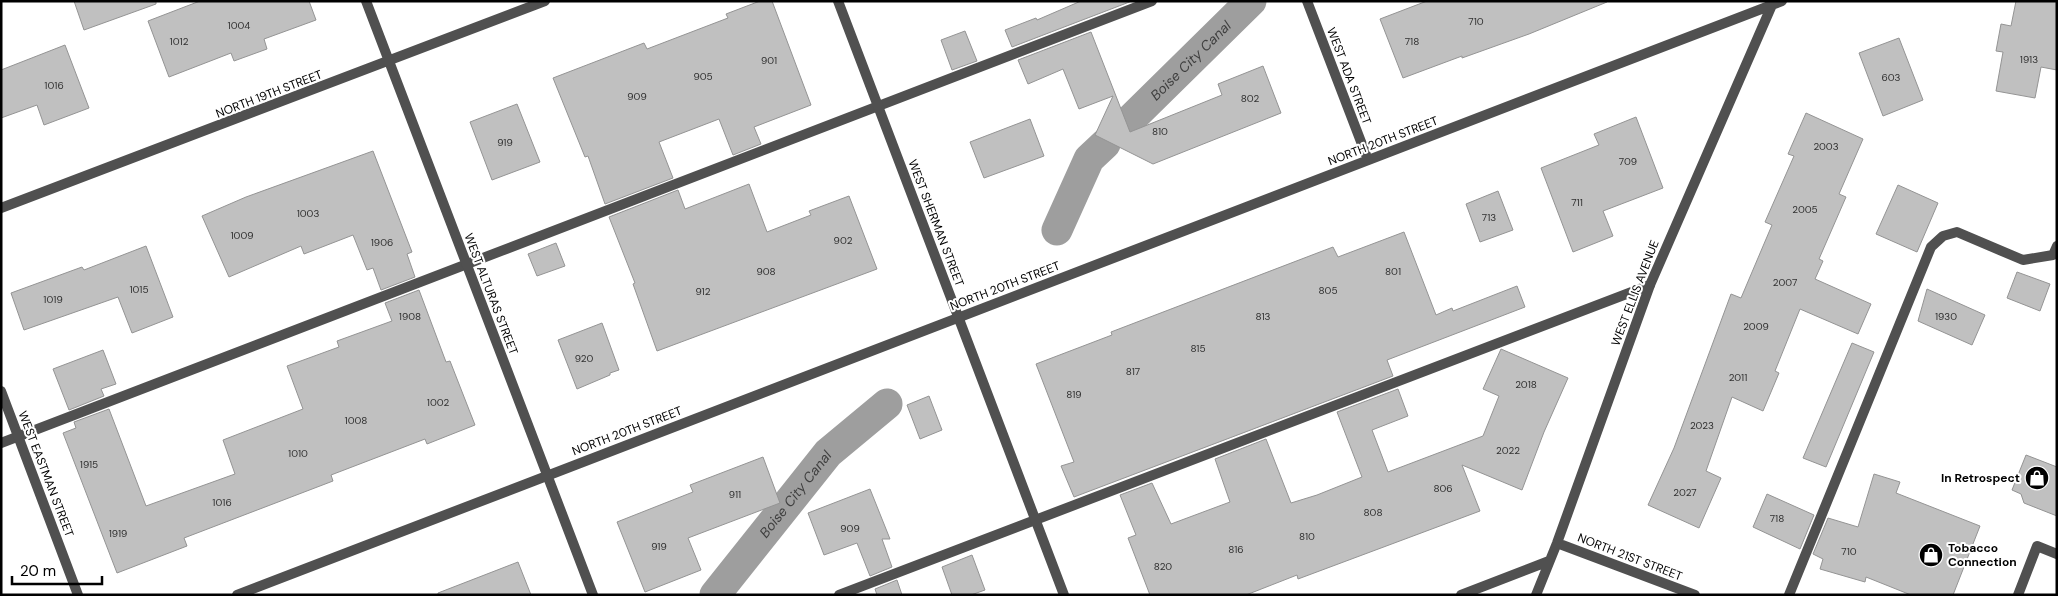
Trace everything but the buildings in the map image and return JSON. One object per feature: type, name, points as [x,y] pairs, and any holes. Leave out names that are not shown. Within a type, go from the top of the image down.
[{"type":"street","name":"WEST ALTURAS STREET","points":[[366,1],[592,595]]},
{"type":"street","name":"NORTH 19TH STREET","points":[[1,208],[389,62],[545,1]]},
{"type":"street","name":"WEST SHERMAN STREET","points":[[838,1],[1064,595]]},
{"type":"street","points":[[1,443],[1152,1]]},
{"type":"street","name":"WEST ADA STREET","points":[[1307,1],[1368,160]]},
{"type":"street","name":"NORTH 20TH STREET","points":[[237,595],[1771,3],[1782,1]]},
{"type":"street","name":"WEST ELLIS AVENUE","points":[[1536,595],[1557,543],[1650,284],[1771,3]]},
{"type":"street","points":[[1789,595],[1932,247],[1943,236],[1958,232],[2023,260],[2053,255],[2057,246]]},
{"type":"street","points":[[839,595],[1650,284]]},
{"type":"street","name":"WEST EASTMAN STREET","points":[[1,391],[78,595]]},
{"type":"street","name":"NORTH 21ST STREET","points":[[1557,543],[1695,595]]},
{"type":"street","points":[[2018,595],[2037,546],[2057,554]]},
{"type":"street","points":[[1461,595],[1549,561]]},
{"type":"waterway","name":"Boise City Canal","points":[[1130,120],[1251,1]]},
{"type":"waterway","name":"Boise City Canal","points":[[1057,230],[1089,159],[1105,144]]},
{"type":"waterway","name":"Boise City Canal","points":[[715,595],[828,453],[887,404]]},
{"type":"place","name":"In Retrospect","points":[[2037,478]]},
{"type":"place","name":"Tobacco Connection","points":[[1931,555]]}]
